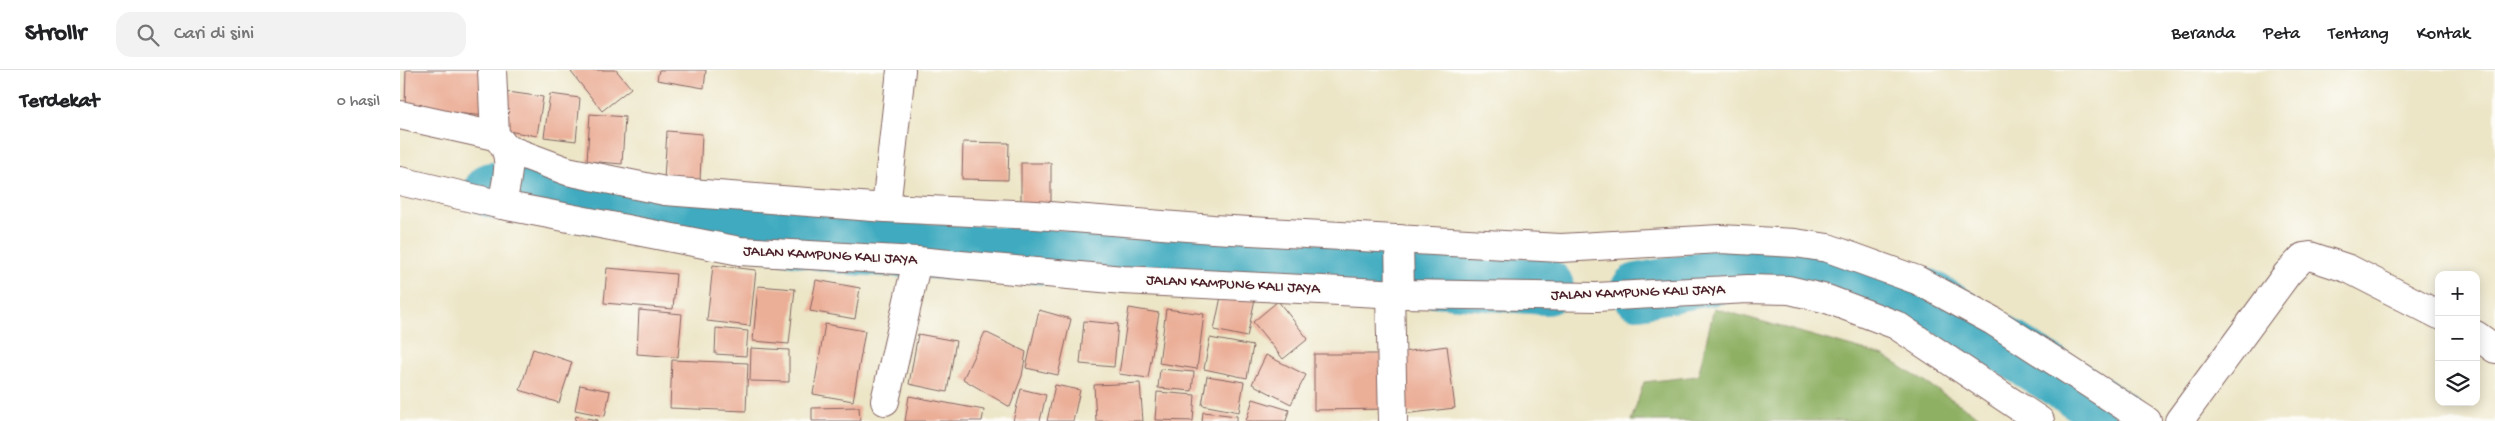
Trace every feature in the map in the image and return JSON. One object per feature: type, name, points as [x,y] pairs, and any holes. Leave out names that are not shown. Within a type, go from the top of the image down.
[{"type":"street","points":[[492,70],[504,147],[503,200]]},
{"type":"street","points":[[886,208],[901,70]]},
{"type":"street","points":[[400,115],[504,147],[567,171],[664,191],[886,208],[1036,215],[1399,241],[1561,248],[1720,239],[1795,243],[1828,248],[1917,280],[1984,316],[2147,421]]},
{"type":"street","name":"JALAN KAMPUNG KALI JAYA","points":[[400,181],[503,200],[740,251],[916,261],[1123,280],[1596,297],[1748,289],[1789,290],[1827,299],[1896,325],[2040,421]]},
{"type":"street","points":[[1393,421],[1399,241]]},
{"type":"street","points":[[2178,421],[2291,269],[2303,257],[2310,256],[2349,269],[2435,313]]},
{"type":"street","points":[[885,401],[916,261]]},
{"type":"street","points":[[2480,338],[2495,349]]},
{"type":"green space","points":[[1714,308],[1884,356],[1986,421],[1631,421],[1644,382],[1698,376]]},
{"type":"building","points":[[406,70],[483,70],[488,116],[405,109]]},
{"type":"building","points":[[574,70],[616,70],[631,88],[602,111],[571,72]]},
{"type":"building","points":[[659,70],[706,70],[704,88],[657,80]]},
{"type":"building","points":[[508,92],[543,97],[537,136],[502,130]]},
{"type":"building","points":[[550,94],[580,98],[576,141],[544,137]]},
{"type":"building","points":[[590,114],[625,117],[622,164],[587,161]]},
{"type":"building","points":[[667,131],[702,134],[700,181],[664,179]]},
{"type":"building","points":[[963,142],[1009,143],[1008,180],[962,179]]},
{"type":"building","points":[[1021,163],[1051,163],[1051,205],[1021,205]]},
{"type":"building","points":[[713,265],[756,270],[750,326],[707,321]]},
{"type":"building","points":[[607,268],[676,274],[673,309],[604,303]]},
{"type":"building","points":[[816,280],[860,288],[855,319],[810,311]]},
{"type":"building","points":[[758,286],[795,289],[789,344],[753,341]]},
{"type":"building","points":[[1222,292],[1255,299],[1247,337],[1214,330]]},
{"type":"building","points":[[1278,301],[1308,339],[1283,359],[1253,322]]},
{"type":"building","points":[[1129,308],[1159,313],[1148,378],[1119,374]]},
{"type":"building","points":[[1166,309],[1204,314],[1197,369],[1159,363]]},
{"type":"building","points":[[639,310],[682,314],[678,357],[637,354]]},
{"type":"building","points":[[1039,310],[1071,319],[1058,375],[1026,368]]},
{"type":"building","points":[[1084,321],[1118,324],[1114,367],[1080,364]]},
{"type":"building","points":[[825,324],[865,331],[853,401],[813,394]]},
{"type":"building","points":[[716,328],[748,331],[746,356],[715,354]]},
{"type":"building","points":[[985,332],[1026,352],[1022,376],[1010,407],[963,379]]},
{"type":"building","points":[[918,334],[956,341],[947,392],[909,384]]},
{"type":"building","points":[[1210,338],[1253,346],[1247,378],[1204,369]]},
{"type":"building","points":[[1447,346],[1455,408],[1403,414],[1395,353]]},
{"type":"building","points":[[751,348],[789,350],[789,382],[750,381]]},
{"type":"building","points":[[533,349],[572,362],[559,403],[520,390]]},
{"type":"building","points":[[1314,354],[1389,354],[1389,409],[1314,410]]},
{"type":"building","points":[[1266,355],[1306,375],[1291,404],[1252,384]]},
{"type":"building","points":[[672,360],[748,363],[746,411],[670,408]]},
{"type":"building","points":[[1160,369],[1194,372],[1192,391],[1158,388]]},
{"type":"building","points":[[1207,376],[1244,382],[1239,412],[1202,405]]},
{"type":"building","points":[[1140,383],[1143,421],[1096,421],[1094,385]]},
{"type":"building","points":[[580,385],[610,391],[605,416],[575,410]]},
{"type":"building","points":[[1055,385],[1080,390],[1073,421],[1047,421]]},
{"type":"building","points":[[1021,389],[1046,395],[1040,421],[1013,421]]},
{"type":"building","points":[[1157,392],[1195,395],[1193,421],[1155,420]]},
{"type":"building","points":[[909,396],[984,410],[982,421],[905,421]]},
{"type":"building","points":[[1253,399],[1289,410],[1286,421],[1246,421]]},
{"type":"building","points":[[859,407],[860,421],[812,421],[812,408]]},
{"type":"building","points":[[1203,412],[1237,416],[1237,421],[1202,421]]},
{"type":"building","points":[[576,416],[598,420],[598,421],[575,421]]},
{"type":"waterway","points":[[492,190],[851,247],[1279,268],[1546,287]]},
{"type":"waterway","points":[[1638,291],[1762,268],[1926,296],[2081,393],[2121,421]]}]
